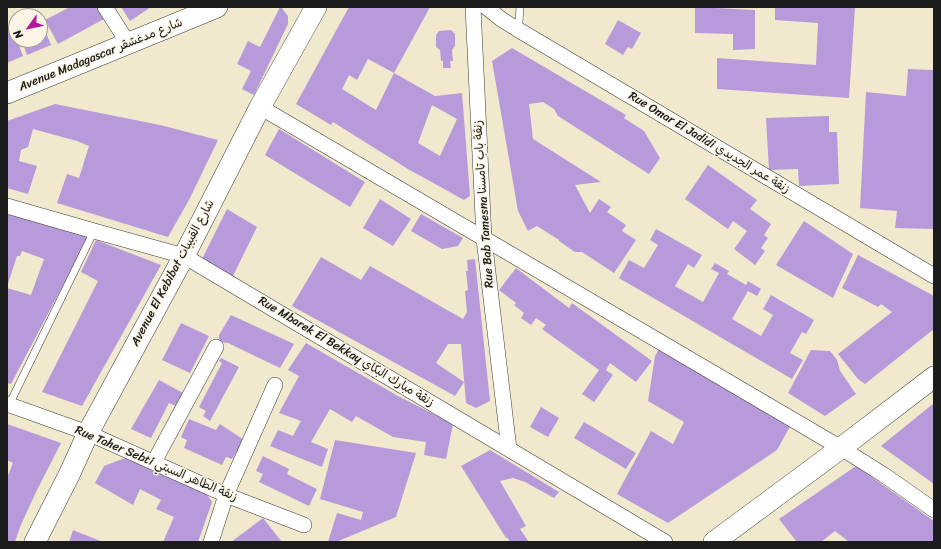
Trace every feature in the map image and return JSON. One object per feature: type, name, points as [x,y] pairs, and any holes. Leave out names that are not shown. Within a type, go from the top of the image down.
[{"type":"street","points":[[105,7],[128,43]]},
{"type":"street","name":"Avenue Madagascar شارع مدغشقر","points":[[7,93],[217,7]]},
{"type":"street","name":"Avenue El Kebibat شارع القبيبات","points":[[36,542],[88,433],[184,256],[260,107],[316,7]]},
{"type":"street","name":"Rue Bab Tamesna زنقة باب تامسنا","points":[[473,7],[484,239],[509,449]]},
{"type":"street","name":"Rue Omar El Jadidi زنقة عمر الجديدي","points":[[486,7],[517,29],[934,276]]},
{"type":"street","points":[[260,107],[841,448],[884,475],[934,510]]},
{"type":"street","name":"Rue Mbarek El Bekkay زنقة مبارك البكاي","points":[[7,206],[184,256],[665,542]]},
{"type":"street","points":[[154,462],[216,347]]},
{"type":"street","points":[[714,542],[841,448],[931,384]]},
{"type":"street","points":[[211,542],[226,495],[275,385]]},
{"type":"street","name":"Rue Taher Sebti زنقة الطاهر السبتي","points":[[8,405],[88,433],[226,495],[304,525]]},
{"type":"lane","points":[[517,29],[520,7]]},
{"type":"lane","points":[[8,405],[94,231]]},
{"type":"building","points":[[70,7],[97,7],[104,19],[58,44],[48,26],[48,18]]},
{"type":"building","points":[[121,7],[151,7],[130,21]]},
{"type":"building","points":[[280,7],[288,16],[288,24],[254,95],[242,89],[251,71],[237,64],[248,41],[260,47]]},
{"type":"building","points":[[349,7],[430,7],[394,73],[435,96],[462,93],[470,196],[464,200],[408,169],[333,122],[331,125],[296,104]],"holes":[[[368,59],[394,73],[376,110],[342,89],[349,75],[357,80]],[[432,105],[457,119],[440,156],[418,143]]]},
{"type":"building","points":[[695,7],[755,10],[755,49],[733,50],[733,34],[695,33]]},
{"type":"building","points":[[775,7],[855,7],[849,98],[717,89],[717,58],[816,65],[818,23],[775,20]]},
{"type":"building","points":[[618,20],[641,33],[632,49],[628,47],[623,55],[605,44]]},
{"type":"building","points":[[7,27],[8,48],[20,48],[23,56],[7,63]]},
{"type":"building","points":[[451,30],[455,34],[455,46],[452,50],[453,61],[450,61],[451,68],[443,68],[440,50],[436,47],[436,35],[439,31]]},
{"type":"building","points":[[48,38],[51,45],[48,46]]},
{"type":"building","points":[[24,48],[44,48],[27,55]]},
{"type":"building","points":[[512,48],[626,115],[624,118],[644,131],[660,158],[649,174],[558,116],[554,109],[543,102],[529,104],[533,139],[601,182],[575,185],[590,213],[599,199],[611,207],[607,212],[626,225],[622,231],[636,240],[614,273],[582,252],[575,252],[537,226],[528,231],[518,211],[492,61]]},
{"type":"building","points":[[908,69],[934,70],[934,229],[895,228],[897,211],[860,208],[866,92],[906,96]]},
{"type":"building","points":[[55,104],[160,125],[218,140],[189,200],[168,237],[57,203],[67,174],[79,178],[89,146],[77,141],[33,129],[28,147],[21,150],[19,161],[37,166],[28,194],[7,188],[7,121]]},
{"type":"building","points":[[829,116],[829,132],[837,132],[839,184],[799,186],[798,169],[769,170],[766,118]]},
{"type":"building","points":[[279,129],[365,182],[350,207],[265,155]]},
{"type":"building","points":[[708,165],[757,200],[750,209],[771,224],[764,235],[768,238],[761,248],[765,251],[755,265],[734,249],[747,231],[733,221],[728,229],[685,199]]},
{"type":"building","points":[[380,199],[411,219],[393,246],[363,228]]},
{"type":"building","points":[[227,209],[257,227],[232,278],[202,259]]},
{"type":"building","points":[[7,212],[89,236],[11,384],[7,383],[7,288],[31,295],[44,259],[22,251],[20,256],[17,256],[7,287]]},
{"type":"building","points":[[421,214],[463,238],[458,246],[442,249],[411,231]]},
{"type":"building","points":[[804,221],[853,254],[833,298],[776,265]]},
{"type":"building","points":[[656,229],[702,255],[694,268],[688,264],[675,286],[703,302],[719,273],[711,269],[715,263],[729,271],[727,274],[746,285],[748,281],[761,289],[757,296],[748,291],[732,319],[761,336],[773,315],[763,309],[771,295],[814,320],[806,334],[802,332],[790,353],[803,360],[792,379],[619,278],[629,260],[644,268],[658,245],[650,240]]},
{"type":"building","points":[[96,240],[161,265],[82,406],[42,392],[98,281],[81,272]]},
{"type":"building","points":[[858,255],[934,296],[934,329],[865,384],[858,379],[838,354],[892,312],[881,304],[878,307],[842,288]]},
{"type":"building","points":[[321,257],[361,280],[370,266],[463,319],[467,312],[465,291],[468,290],[466,271],[468,271],[467,260],[475,259],[490,401],[476,408],[466,403],[461,344],[448,344],[436,363],[464,382],[455,396],[292,306]]},
{"type":"building","points":[[516,268],[569,308],[572,303],[652,361],[636,382],[610,363],[606,370],[613,375],[594,402],[582,394],[599,370],[542,329],[546,325],[536,318],[531,325],[521,318],[524,313],[514,305],[516,303],[499,290]]},
{"type":"building","points":[[231,315],[294,344],[280,368],[228,343],[219,342],[219,335]]},
{"type":"building","points":[[181,323],[209,336],[190,373],[162,360]]},
{"type":"building","points":[[306,343],[398,396],[453,424],[446,459],[424,455],[426,442],[393,437],[356,416],[352,422],[330,409],[311,442],[328,449],[322,467],[270,446],[278,430],[293,436],[301,421],[279,413],[299,376],[288,370]]},
{"type":"building","points":[[660,347],[792,423],[777,450],[668,523],[617,494],[651,431],[673,444],[684,422],[648,401],[655,356]]},
{"type":"building","points":[[811,350],[830,351],[837,360],[840,371],[856,394],[825,416],[788,393]]},
{"type":"building","points":[[221,358],[239,367],[210,421],[203,416],[206,411],[199,407],[222,363],[219,361]]},
{"type":"building","points":[[159,380],[185,394],[178,407],[169,403],[151,438],[131,429]]},
{"type":"building","points":[[934,403],[934,484],[881,446]]},
{"type":"building","points":[[541,407],[559,418],[548,437],[530,427]]},
{"type":"building","points":[[189,419],[216,430],[220,424],[244,440],[232,459],[226,457],[222,465],[184,448],[187,440],[181,437]]},
{"type":"building","points":[[584,422],[636,453],[626,469],[574,438]]},
{"type":"building","points":[[7,424],[61,443],[36,492],[15,542],[7,542],[7,478],[13,463],[7,460]]},
{"type":"building","points":[[335,440],[416,453],[396,517],[336,542],[328,542],[337,513],[361,520],[363,512],[320,499]]},
{"type":"building","points":[[490,450],[559,492],[554,498],[525,482],[513,478],[500,481],[526,526],[520,529],[529,542],[510,542],[507,537],[506,538],[461,466]]},
{"type":"building","points":[[263,456],[289,469],[287,474],[317,489],[309,506],[259,482],[263,474],[256,471]]},
{"type":"building","points":[[125,458],[206,493],[212,502],[198,542],[163,542],[174,517],[156,509],[161,500],[140,489],[133,505],[95,483],[104,466]]},
{"type":"building","points":[[856,466],[934,521],[934,542],[849,542],[835,531],[821,542],[797,542],[779,519]]},
{"type":"building","points":[[263,518],[282,542],[231,542]]},
{"type":"building","points":[[73,530],[103,542],[69,542]]}]
